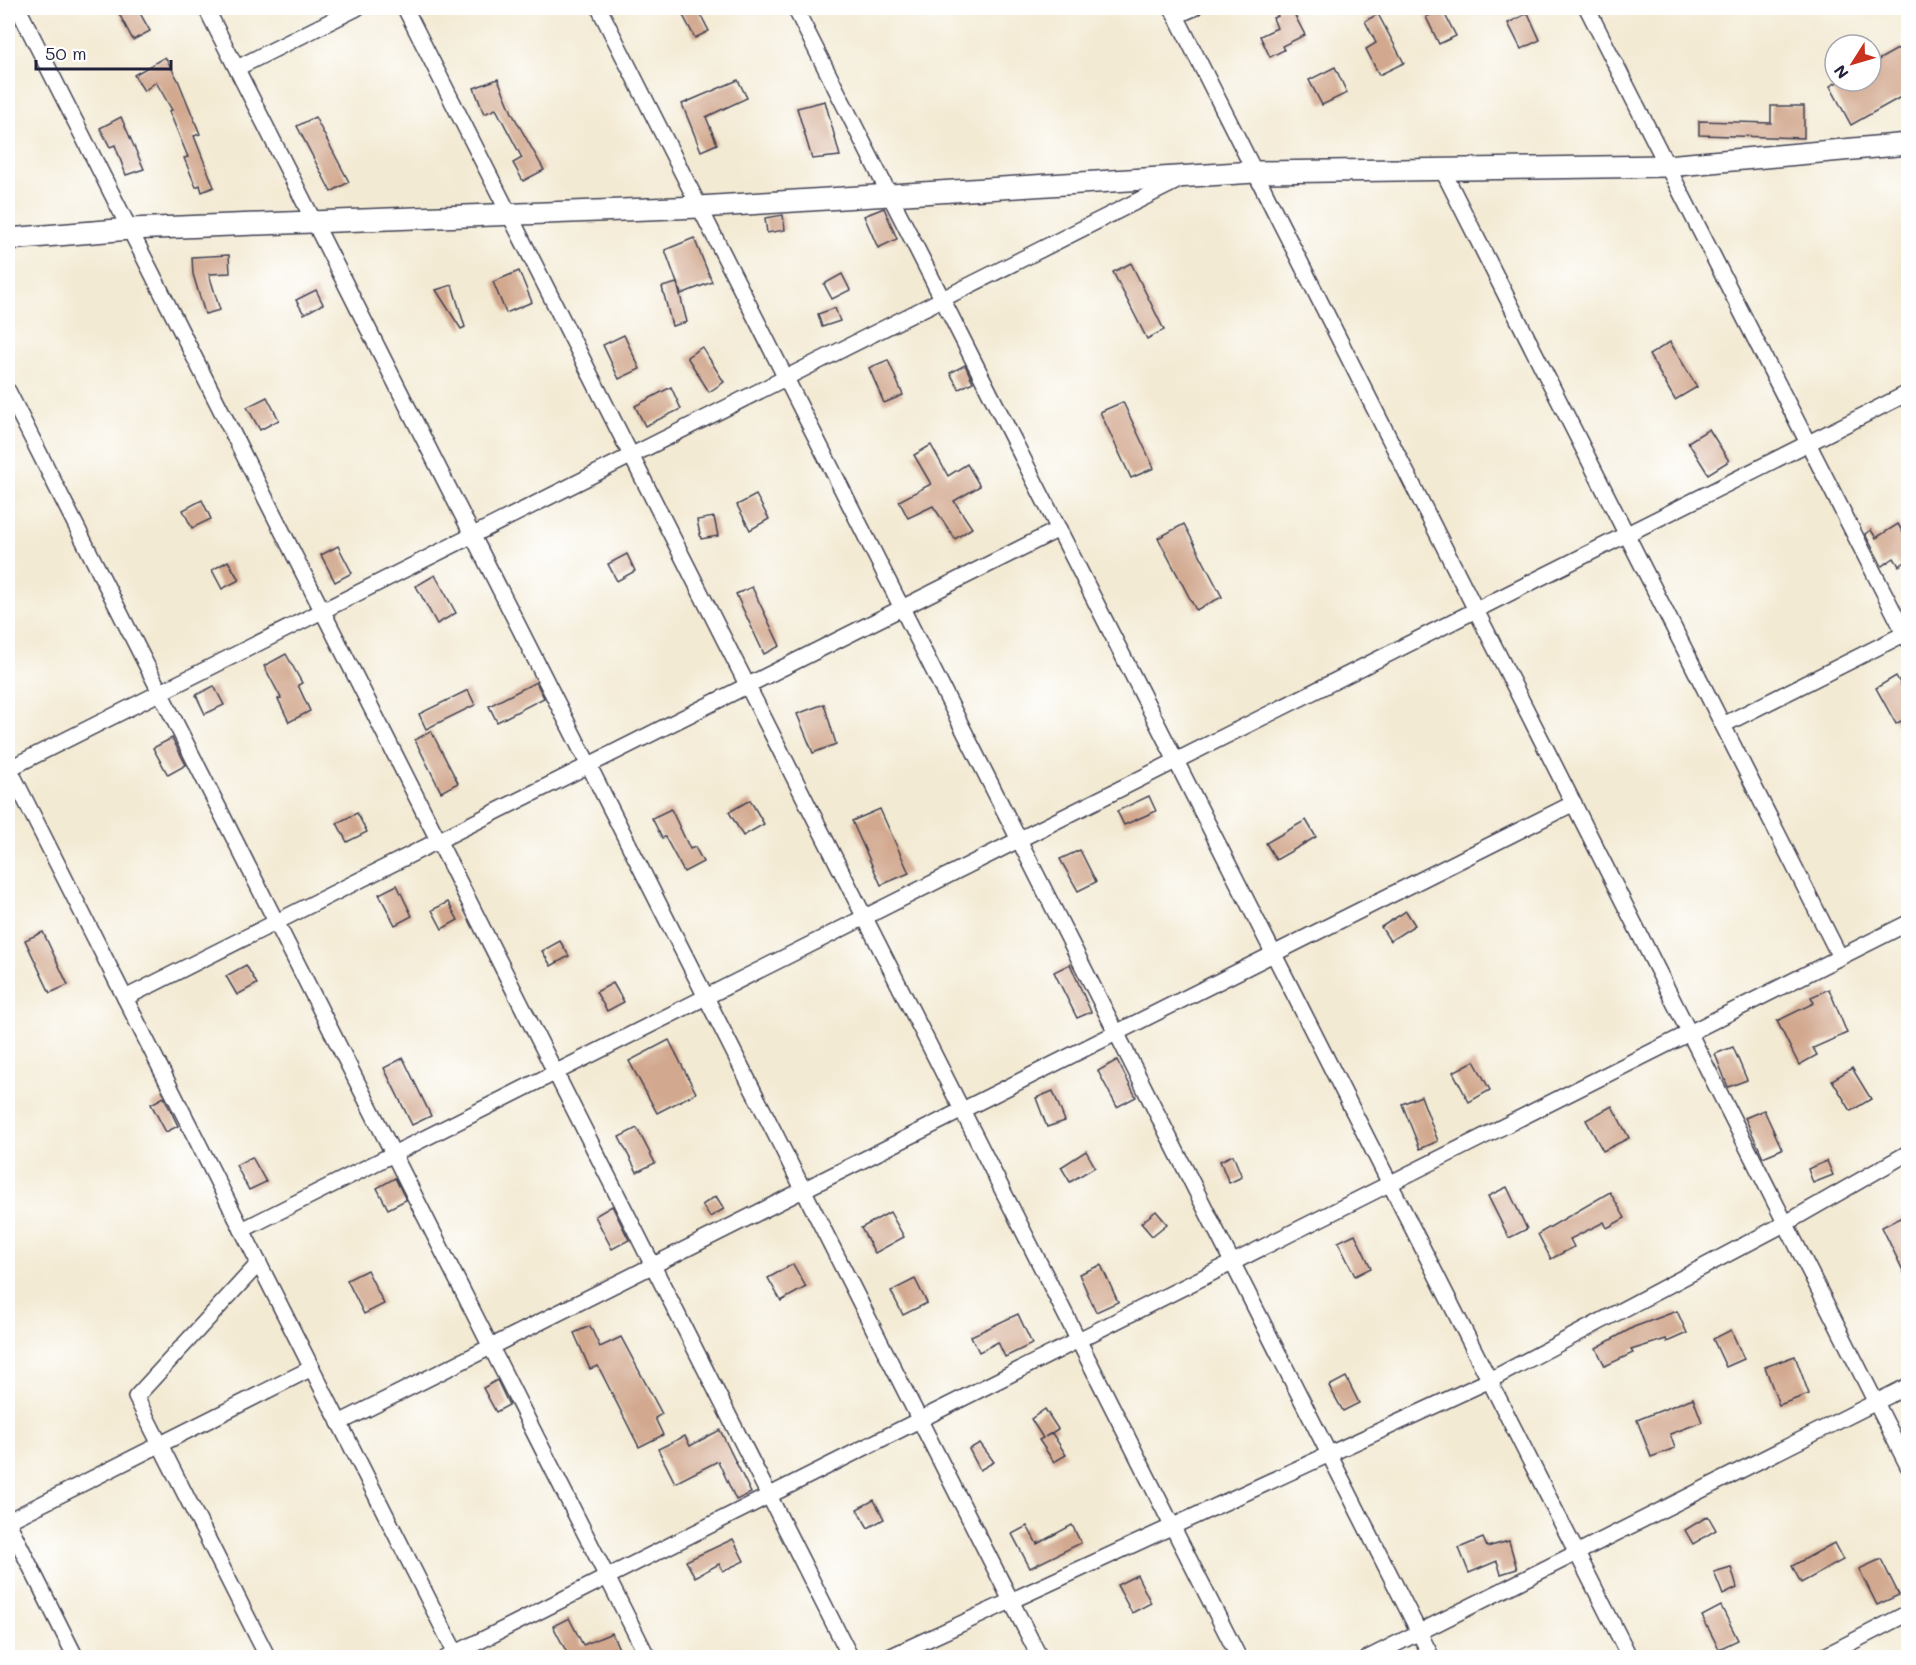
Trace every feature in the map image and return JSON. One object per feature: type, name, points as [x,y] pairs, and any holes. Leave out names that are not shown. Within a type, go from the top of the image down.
[{"type":"street","points":[[18,8],[851,1658]]},
{"type":"street","points":[[206,8],[1040,1658]]},
{"type":"street","points":[[237,68],[357,8]]},
{"type":"street","points":[[405,8],[1239,1658]]},
{"type":"street","points":[[599,8],[1432,1658]]},
{"type":"street","points":[[795,8],[1630,1658]]},
{"type":"street","points":[[1194,8],[1174,12],[1908,1466]]},
{"type":"street","points":[[1587,8],[1907,635],[1723,725]]},
{"type":"street","points":[[8,238],[130,229],[699,207],[1255,172],[1667,166],[1908,144]]},
{"type":"street","points":[[1442,169],[1840,957]]},
{"type":"street","points":[[1187,176],[8,768],[312,1368],[453,1656],[1908,923]]},
{"type":"street","points":[[8,391],[648,1658]]},
{"type":"street","points":[[242,1230],[1908,393]]},
{"type":"street","points":[[125,998],[1059,529]]},
{"type":"street","points":[[339,1423],[1574,803]]},
{"type":"street","points":[[887,1658],[1490,1380],[1786,1223],[1908,1153]]},
{"type":"street","points":[[259,1263],[136,1397],[268,1658]]},
{"type":"street","points":[[76,1658],[8,1521],[312,1368]]},
{"type":"street","points":[[1368,1658],[1908,1386]]},
{"type":"street","points":[[1821,1658],[1908,1613]]},
{"type":"building","points":[[116,8],[137,8],[150,31],[133,40]]},
{"type":"building","points":[[679,8],[697,8],[709,31],[695,38]]},
{"type":"building","points":[[1274,8],[1291,8],[1305,35],[1282,46],[1284,50],[1270,57],[1260,36],[1277,28],[1273,18],[1278,16]]},
{"type":"building","points":[[1442,9],[1456,36],[1439,44],[1426,17]]},
{"type":"building","points":[[1528,13],[1540,40],[1521,49],[1508,23]]},
{"type":"building","points":[[1378,14],[1404,63],[1379,75],[1366,49],[1376,43],[1365,21]]},
{"type":"building","points":[[1901,47],[1908,60],[1908,93],[1851,125],[1834,93],[1883,93],[1883,57]]},
{"type":"building","points":[[165,57],[178,80],[200,134],[194,136],[214,187],[202,192],[200,185],[196,187],[184,158],[188,157],[169,111],[172,110],[156,82],[144,91],[134,75]]},
{"type":"building","points":[[1335,67],[1347,93],[1322,105],[1309,80]]},
{"type":"building","points":[[498,79],[512,113],[544,170],[523,181],[513,163],[522,158],[496,109],[484,114],[474,88]]},
{"type":"building","points":[[738,80],[747,98],[706,117],[717,144],[701,151],[682,104]]},
{"type":"building","points":[[825,101],[840,156],[812,159],[797,108]]},
{"type":"building","points":[[1771,106],[1804,106],[1804,138],[1699,135],[1699,121],[1771,123]]},
{"type":"building","points":[[121,117],[144,169],[126,175],[115,145],[110,147],[100,128]]},
{"type":"building","points":[[315,117],[349,182],[331,192],[297,126]]},
{"type":"building","points":[[884,208],[897,239],[878,248],[864,216]]},
{"type":"building","points":[[783,215],[785,230],[767,233],[765,218]]},
{"type":"building","points":[[694,238],[712,282],[681,294],[665,250]]},
{"type":"building","points":[[229,255],[230,273],[209,274],[220,310],[205,314],[193,274],[192,257]]},
{"type":"building","points":[[1131,263],[1164,330],[1147,339],[1113,272]]},
{"type":"building","points":[[519,271],[532,302],[506,313],[493,282]]},
{"type":"building","points":[[842,274],[850,290],[832,299],[824,284]]},
{"type":"building","points":[[677,283],[687,322],[672,326],[662,287]]},
{"type":"building","points":[[452,285],[465,327],[461,329],[436,290]]},
{"type":"building","points":[[316,290],[323,304],[304,314],[296,300]]},
{"type":"building","points":[[835,308],[840,321],[822,327],[818,314]]},
{"type":"building","points":[[624,335],[640,369],[619,379],[603,345]]},
{"type":"building","points":[[1670,342],[1697,387],[1675,400],[1649,355]]},
{"type":"building","points":[[702,347],[724,382],[709,392],[687,357]]},
{"type":"building","points":[[888,360],[903,395],[884,403],[869,368]]},
{"type":"building","points":[[965,365],[973,382],[959,389],[950,373]]},
{"type":"building","points":[[671,387],[681,409],[645,426],[635,406]]},
{"type":"building","points":[[267,397],[279,420],[260,430],[247,407]]},
{"type":"building","points":[[1123,402],[1154,468],[1131,478],[1100,412]]},
{"type":"building","points":[[1709,429],[1729,461],[1708,474],[1688,442]]},
{"type":"building","points":[[931,445],[948,476],[967,464],[980,486],[954,501],[972,528],[955,539],[933,506],[908,518],[899,501],[931,484],[914,455]]},
{"type":"building","points":[[756,495],[769,519],[750,530],[737,505]]},
{"type":"building","points":[[202,500],[211,519],[192,528],[183,510]]},
{"type":"building","points":[[714,517],[718,536],[701,539],[697,520]]},
{"type":"building","points":[[1184,524],[1222,597],[1196,610],[1158,538]]},
{"type":"building","points":[[1898,524],[1908,541],[1908,560],[1899,566],[1894,558],[1882,566],[1865,534],[1871,530],[1876,538]]},
{"type":"building","points":[[338,546],[352,573],[335,582],[321,555]]},
{"type":"building","points":[[627,554],[635,571],[617,581],[608,564]]},
{"type":"building","points":[[228,561],[239,580],[222,589],[212,570]]},
{"type":"building","points":[[435,575],[456,613],[437,624],[416,586]]},
{"type":"building","points":[[752,587],[780,646],[764,654],[736,594]]},
{"type":"building","points":[[286,654],[302,683],[298,685],[310,711],[289,722],[278,699],[281,698],[264,666]]},
{"type":"building","points":[[1896,676],[1908,697],[1908,717],[1896,724],[1876,688]]},
{"type":"building","points":[[536,682],[544,698],[497,722],[489,706]]},
{"type":"building","points":[[214,686],[224,705],[205,714],[196,695]]},
{"type":"building","points":[[468,690],[475,705],[426,729],[419,714]]},
{"type":"building","points":[[824,704],[836,744],[813,753],[797,714]]},
{"type":"building","points":[[431,731],[458,783],[441,792],[415,740]]},
{"type":"building","points":[[172,738],[186,765],[168,775],[153,748]]},
{"type":"building","points":[[1149,796],[1156,811],[1124,825],[1117,811]]},
{"type":"building","points":[[750,800],[764,824],[743,836],[729,812]]},
{"type":"building","points":[[671,809],[690,849],[695,847],[703,862],[684,872],[652,818]]},
{"type":"building","points":[[880,809],[909,873],[881,885],[852,821]]},
{"type":"building","points":[[357,813],[367,832],[347,842],[337,823]]},
{"type":"building","points":[[1306,820],[1316,837],[1276,860],[1266,843]]},
{"type":"building","points":[[1080,850],[1096,882],[1078,891],[1060,859]]},
{"type":"building","points":[[397,885],[412,916],[395,925],[379,894]]},
{"type":"building","points":[[448,902],[458,920],[442,929],[432,910]]},
{"type":"building","points":[[1406,911],[1415,925],[1390,941],[1381,927]]},
{"type":"building","points":[[43,932],[68,985],[50,993],[25,940]]},
{"type":"building","points":[[560,941],[569,956],[551,966],[542,951]]},
{"type":"building","points":[[1070,964],[1091,1012],[1077,1018],[1054,972]]},
{"type":"building","points":[[246,965],[257,984],[237,995],[226,976]]},
{"type":"building","points":[[613,983],[624,1002],[607,1011],[596,992]]},
{"type":"building","points":[[1829,989],[1847,1033],[1813,1048],[1817,1055],[1799,1065],[1777,1021],[1814,1003],[1811,997]]},
{"type":"building","points":[[669,1040],[696,1093],[657,1113],[629,1061]]},
{"type":"building","points":[[1733,1047],[1747,1080],[1728,1087],[1715,1054]]},
{"type":"building","points":[[403,1058],[431,1116],[412,1125],[384,1068]]},
{"type":"building","points":[[1117,1060],[1136,1097],[1117,1107],[1098,1071]]},
{"type":"building","points":[[1474,1061],[1490,1090],[1469,1102],[1453,1072]]},
{"type":"building","points":[[1852,1068],[1871,1099],[1851,1111],[1832,1080]]},
{"type":"building","points":[[1053,1091],[1065,1121],[1047,1127],[1036,1098]]},
{"type":"building","points":[[1421,1096],[1438,1141],[1420,1149],[1402,1104]]},
{"type":"building","points":[[164,1097],[178,1126],[166,1132],[151,1104]]},
{"type":"building","points":[[1612,1106],[1629,1138],[1603,1151],[1586,1120]]},
{"type":"building","points":[[1764,1110],[1782,1149],[1763,1157],[1745,1118]]},
{"type":"building","points":[[637,1128],[655,1163],[637,1172],[619,1137]]},
{"type":"building","points":[[1086,1151],[1095,1167],[1070,1182],[1061,1167]]},
{"type":"building","points":[[1233,1155],[1242,1177],[1229,1183],[1220,1161]]},
{"type":"building","points":[[252,1157],[266,1182],[249,1190],[236,1165]]},
{"type":"building","points":[[1827,1161],[1833,1175],[1813,1183],[1808,1169]]},
{"type":"building","points":[[395,1178],[406,1200],[388,1209],[377,1188]]},
{"type":"building","points":[[1507,1187],[1527,1229],[1509,1238],[1488,1196]]},
{"type":"building","points":[[1610,1192],[1625,1218],[1607,1228],[1604,1222],[1570,1239],[1574,1247],[1551,1259],[1538,1234]]},
{"type":"building","points":[[716,1196],[724,1209],[710,1217],[702,1205]]},
{"type":"building","points":[[612,1206],[629,1240],[612,1249],[595,1216]]},
{"type":"building","points":[[1156,1211],[1167,1224],[1152,1236],[1141,1223]]},
{"type":"building","points":[[890,1212],[904,1237],[875,1253],[861,1228]]},
{"type":"building","points":[[1908,1214],[1908,1281],[1882,1227]]},
{"type":"building","points":[[1355,1234],[1371,1268],[1355,1276],[1338,1242]]},
{"type":"building","points":[[793,1264],[806,1287],[781,1301],[768,1278]]},
{"type":"building","points":[[1101,1265],[1118,1302],[1096,1312],[1079,1274]]},
{"type":"building","points":[[367,1270],[384,1304],[364,1314],[347,1280]]},
{"type":"building","points":[[915,1279],[927,1303],[903,1315],[891,1291]]},
{"type":"building","points":[[1677,1311],[1687,1333],[1667,1342],[1666,1339],[1631,1350],[1633,1353],[1605,1366],[1596,1348],[1634,1327]]},
{"type":"building","points":[[1018,1314],[1032,1344],[1005,1357],[998,1342],[979,1352],[971,1336]]},
{"type":"building","points":[[590,1326],[600,1347],[621,1337],[662,1414],[655,1418],[663,1435],[639,1447],[598,1366],[590,1369],[574,1333]]},
{"type":"building","points":[[1731,1330],[1744,1359],[1726,1367],[1713,1339]]},
{"type":"building","points":[[1795,1356],[1809,1394],[1779,1405],[1765,1367]]},
{"type":"building","points":[[1346,1377],[1359,1403],[1343,1411],[1329,1386]]},
{"type":"building","points":[[497,1380],[509,1405],[496,1412],[483,1388]]},
{"type":"building","points":[[1693,1398],[1702,1422],[1670,1434],[1675,1448],[1651,1457],[1637,1420]]},
{"type":"building","points":[[1045,1409],[1058,1429],[1045,1437],[1052,1433],[1066,1455],[1054,1462],[1039,1440],[1043,1438],[1031,1419]]},
{"type":"building","points":[[720,1430],[751,1493],[736,1500],[718,1461],[675,1483],[658,1449],[685,1436],[690,1446]]},
{"type":"building","points":[[980,1443],[994,1462],[980,1470],[969,1449]]},
{"type":"building","points":[[874,1500],[884,1519],[868,1528],[857,1509]]},
{"type":"building","points":[[1708,1516],[1716,1530],[1693,1544],[1685,1530]]},
{"type":"building","points":[[1072,1525],[1081,1543],[1030,1568],[1012,1534],[1027,1526],[1037,1544]]},
{"type":"building","points":[[1483,1538],[1487,1547],[1509,1541],[1517,1569],[1501,1574],[1497,1561],[1469,1573],[1459,1548]]},
{"type":"building","points":[[733,1539],[744,1561],[723,1571],[719,1564],[695,1577],[686,1561]]},
{"type":"building","points":[[1834,1543],[1843,1560],[1801,1583],[1792,1566]]},
{"type":"building","points":[[1881,1559],[1899,1595],[1877,1605],[1859,1569]]},
{"type":"building","points":[[1731,1567],[1737,1588],[1723,1595],[1714,1572]]},
{"type":"building","points":[[1137,1575],[1151,1603],[1132,1613],[1117,1585]]},
{"type":"building","points":[[1721,1606],[1738,1640],[1719,1649],[1702,1616]]},
{"type":"building","points":[[569,1618],[583,1645],[612,1633],[623,1658],[556,1658],[567,1653],[553,1626]]}]
